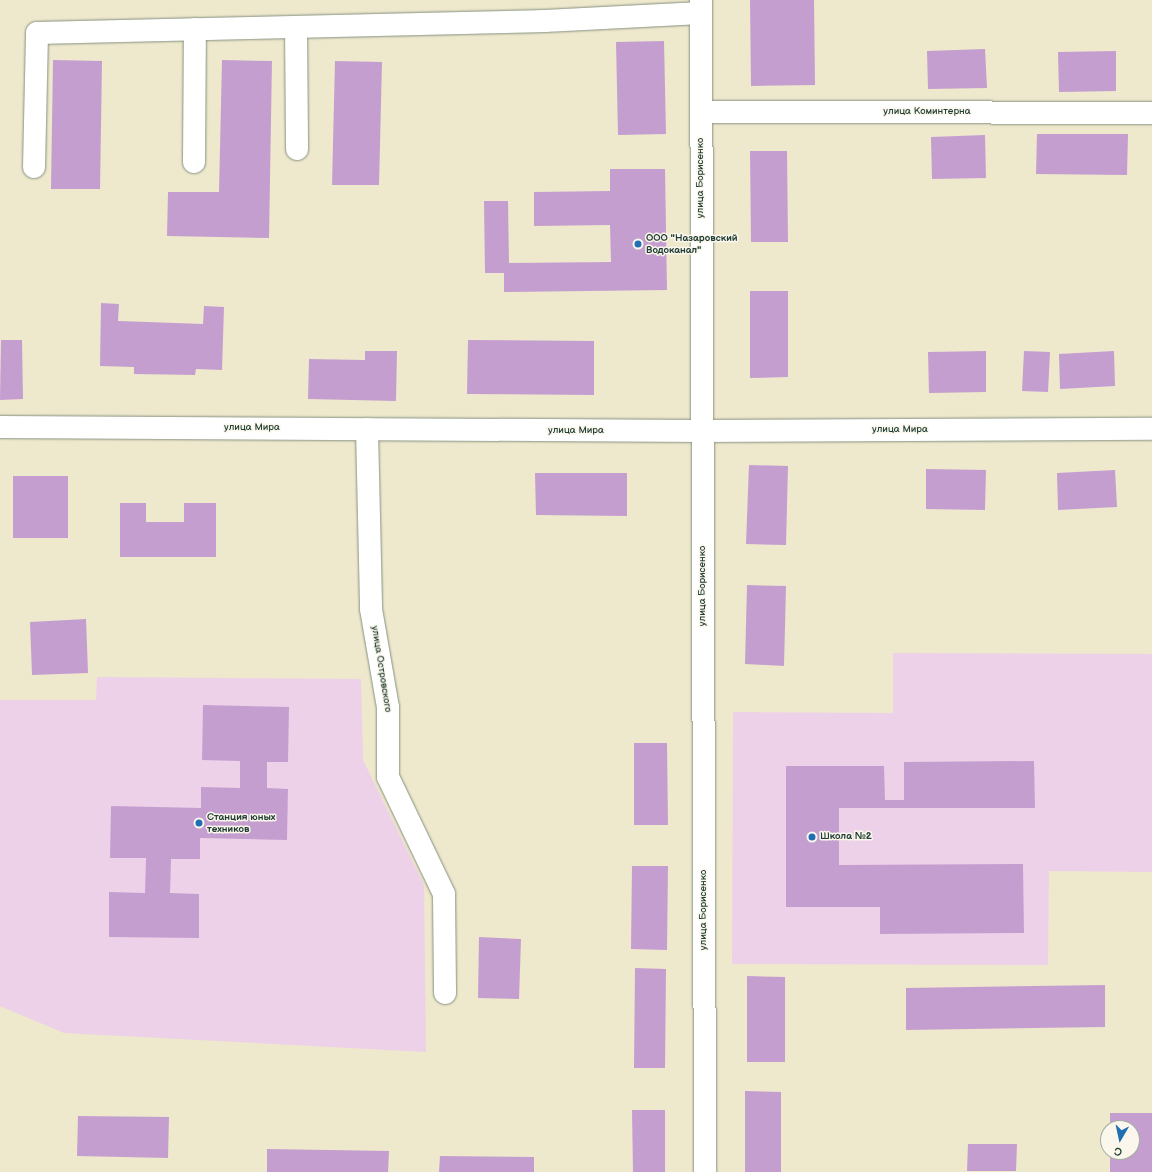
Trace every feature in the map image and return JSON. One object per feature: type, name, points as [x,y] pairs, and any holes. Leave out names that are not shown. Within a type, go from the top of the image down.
[{"type":"street","points":[[34,167],[37,33],[545,21],[701,6]]},
{"type":"street","name":"улица Борисенко","points":[[701,6],[705,1172]]},
{"type":"street","points":[[296,27],[297,149]]},
{"type":"street","points":[[194,162],[195,29]]},
{"type":"street","name":"улица Коминтерна","points":[[701,112],[1152,113]]},
{"type":"street","name":"улица Мира","points":[[0,426],[702,432],[1152,429]]},
{"type":"street","name":"улица Островского","points":[[367,429],[371,609],[388,707],[388,777],[444,894],[445,993]]},
{"type":"shaded area","points":[[893,653],[1152,654],[1152,872],[1049,871],[1048,965],[732,964],[733,712],[893,713]]},
{"type":"shaded area","points":[[97,677],[361,679],[363,760],[424,885],[426,1052],[64,1033],[0,1006],[0,700],[96,700]]},
{"type":"building","points":[[750,0],[814,0],[815,85],[751,86]]},
{"type":"building","points":[[664,41],[666,134],[618,135],[616,42]]},
{"type":"building","points":[[985,49],[987,88],[928,89],[927,51]]},
{"type":"building","points":[[1116,51],[1116,91],[1059,92],[1058,52]]},
{"type":"building","points":[[53,60],[102,61],[100,189],[51,189]]},
{"type":"building","points":[[222,60],[272,61],[269,238],[167,236],[168,192],[219,192]]},
{"type":"building","points":[[335,61],[382,62],[379,185],[332,185]]},
{"type":"building","points":[[1037,134],[1128,134],[1127,175],[1036,174]]},
{"type":"building","points":[[985,135],[986,178],[932,179],[931,137]]},
{"type":"building","points":[[750,151],[787,151],[788,242],[751,242]]},
{"type":"building","name":"ООО \"Назаровский Водоканал\"","points":[[610,169],[665,169],[667,290],[504,292],[504,273],[485,273],[484,201],[508,201],[509,263],[611,262],[610,225],[534,226],[534,192],[610,191]]},
{"type":"building","points":[[750,291],[788,291],[788,377],[750,378]]},
{"type":"building","points":[[101,303],[119,304],[118,321],[203,324],[204,306],[224,307],[222,370],[196,369],[195,375],[134,374],[134,367],[100,366]]},
{"type":"building","points":[[1,340],[22,340],[23,399],[0,400]]},
{"type":"building","points":[[468,340],[594,341],[594,395],[467,394]]},
{"type":"building","points":[[365,351],[397,351],[396,401],[308,399],[309,359],[365,360]]},
{"type":"building","points":[[986,351],[986,392],[929,393],[928,352]]},
{"type":"building","points":[[1024,351],[1050,352],[1048,392],[1022,391]]},
{"type":"building","points":[[1114,351],[1115,386],[1060,389],[1059,354]]},
{"type":"building","points":[[749,465],[788,466],[786,545],[746,544]]},
{"type":"building","points":[[926,469],[986,470],[985,510],[926,509]]},
{"type":"building","points":[[1115,470],[1117,507],[1058,510],[1057,473]]},
{"type":"building","points":[[535,473],[627,473],[627,516],[536,515]]},
{"type":"building","points":[[13,476],[68,476],[68,538],[13,538]]},
{"type":"building","points":[[120,503],[146,503],[146,522],[184,522],[184,503],[216,503],[216,557],[120,557]]},
{"type":"building","points":[[747,585],[786,586],[784,666],[745,664]]},
{"type":"building","points":[[86,619],[88,673],[32,675],[30,622]]},
{"type":"building","name":"Станция юных техников","points":[[203,705],[289,707],[288,762],[267,762],[267,788],[288,789],[287,840],[200,838],[200,859],[171,859],[170,893],[199,894],[199,938],[109,937],[109,892],[145,893],[146,858],[110,858],[111,806],[201,808],[201,787],[240,788],[240,761],[202,760]]},
{"type":"building","points":[[634,743],[667,743],[668,825],[634,825]]},
{"type":"building","name":"Школа №2","points":[[1034,761],[1035,808],[839,808],[839,865],[1023,864],[1024,933],[880,934],[880,907],[786,907],[786,766],[884,766],[885,800],[904,800],[904,762]]},
{"type":"building","points":[[632,866],[668,866],[667,950],[631,949]]},
{"type":"building","points":[[479,937],[521,939],[519,999],[478,998]]},
{"type":"building","points":[[635,968],[666,969],[665,1068],[634,1068]]},
{"type":"building","points":[[747,976],[785,977],[785,1062],[747,1062]]},
{"type":"building","points":[[1105,985],[1105,1027],[906,1030],[906,988]]},
{"type":"building","points":[[745,1091],[781,1092],[781,1172],[745,1172]]},
{"type":"building","points":[[632,1110],[665,1110],[665,1172],[633,1172]]},
{"type":"building","points":[[1110,1113],[1152,1113],[1152,1172],[1110,1172],[1110,1160],[1140,1160],[1140,1120],[1110,1120]]},
{"type":"building","points":[[78,1116],[169,1117],[168,1158],[77,1156]]},
{"type":"building","points":[[968,1144],[1017,1144],[1016,1171],[967,1171]]},
{"type":"building","points":[[267,1149],[389,1151],[388,1172],[267,1172]]},
{"type":"building","points":[[440,1156],[534,1157],[534,1172],[439,1172]]},
{"type":"place","name":"ООО \"Назаровский Водоканал\"","points":[[638,244]]},
{"type":"place","name":"Станция юных техников","points":[[199,823]]},
{"type":"place","name":"Школа №2","points":[[812,837]]}]
